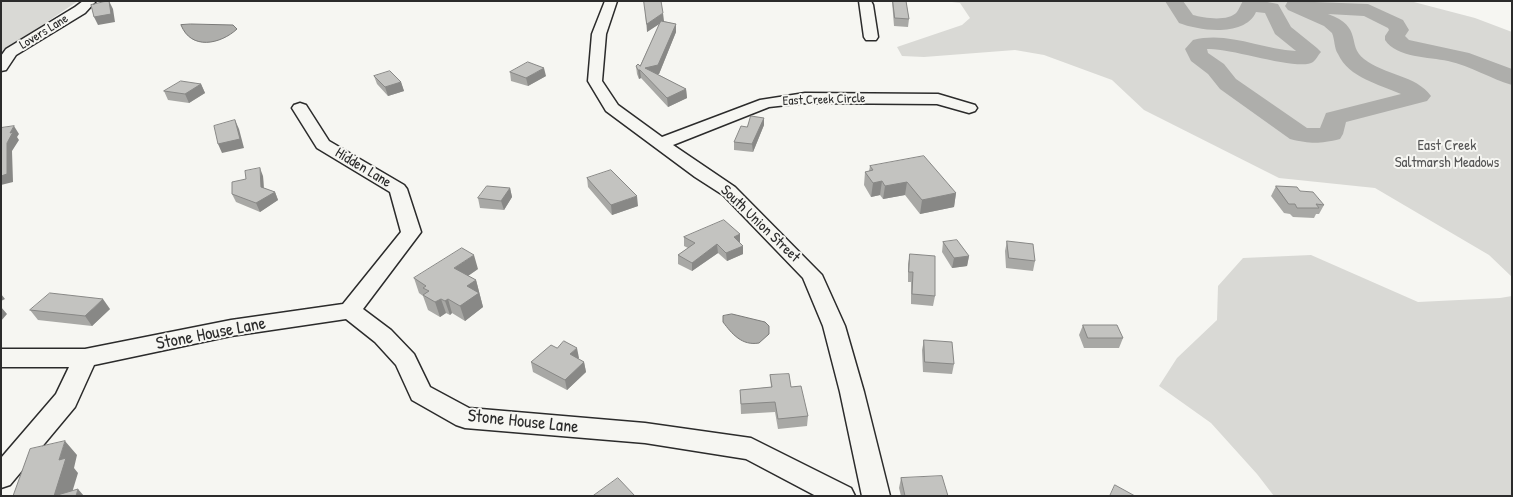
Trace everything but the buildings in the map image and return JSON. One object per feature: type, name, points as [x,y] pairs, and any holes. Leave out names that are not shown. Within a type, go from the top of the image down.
[{"type":"street","name":"Lovers Lane","points":[[1,67],[11,52],[80,10],[90,1]]},
{"type":"street","name":"South Union Street","points":[[611,1],[599,34],[595,81],[612,108],[662,143],[701,173],[729,191],[812,275],[834,326],[852,392],[876,496]]},
{"type":"street","points":[[865,1],[867,5],[871,37]]},
{"type":"street","name":"East Creek Circle","points":[[662,143],[766,103],[804,98],[938,99],[969,108]]},
{"type":"street","name":"Hidden Lane","points":[[300,108],[323,144],[398,188],[411,232],[350,311]]},
{"type":"street","name":"Stone House Lane","points":[[1,358],[85,358],[231,328],[350,311],[383,336],[406,360],[421,393],[465,418],[644,433],[751,449],[841,496]]},
{"type":"street","points":[[1,477],[66,400],[85,358]]},
{"type":"green space","points":[[1,1],[78,1],[1,53]]},
{"type":"green space","name":"East Creek Saltmarsh Meadows","points":[[944,1],[1410,1],[1475,18],[1512,32],[1512,277],[1489,255],[1375,188],[1279,178],[1144,110],[1112,80],[1044,55],[1015,50],[924,57],[902,56],[897,47],[962,25],[970,18],[960,3]]},
{"type":"green space","points":[[1311,255],[1418,302],[1500,298],[1512,296],[1512,496],[1274,496],[1257,474],[1211,423],[1159,386],[1177,358],[1217,320],[1218,286],[1243,258]]},
{"type":"shaded area","points":[[181,25],[233,25],[237,29],[215,41],[199,42],[192,39]]},
{"type":"shaded area","points":[[732,314],[765,322],[769,326],[769,334],[759,343],[747,343],[743,341],[734,335],[723,322],[723,316]]},
{"type":"waterway","points":[[1174,1],[1186,19],[1207,24],[1238,20],[1245,15],[1250,5],[1271,8],[1282,30],[1310,52],[1305,58],[1279,55],[1225,43],[1200,44],[1196,49],[1199,56],[1216,69],[1228,84],[1299,134],[1314,137],[1331,134],[1335,118],[1419,96],[1416,92],[1371,73],[1355,63],[1347,53],[1344,36],[1341,30],[1331,22],[1300,9],[1295,6],[1296,3],[1335,9],[1368,10],[1396,24],[1399,30],[1395,36],[1395,40],[1401,44],[1416,49],[1447,54],[1469,60],[1512,78]]}]
